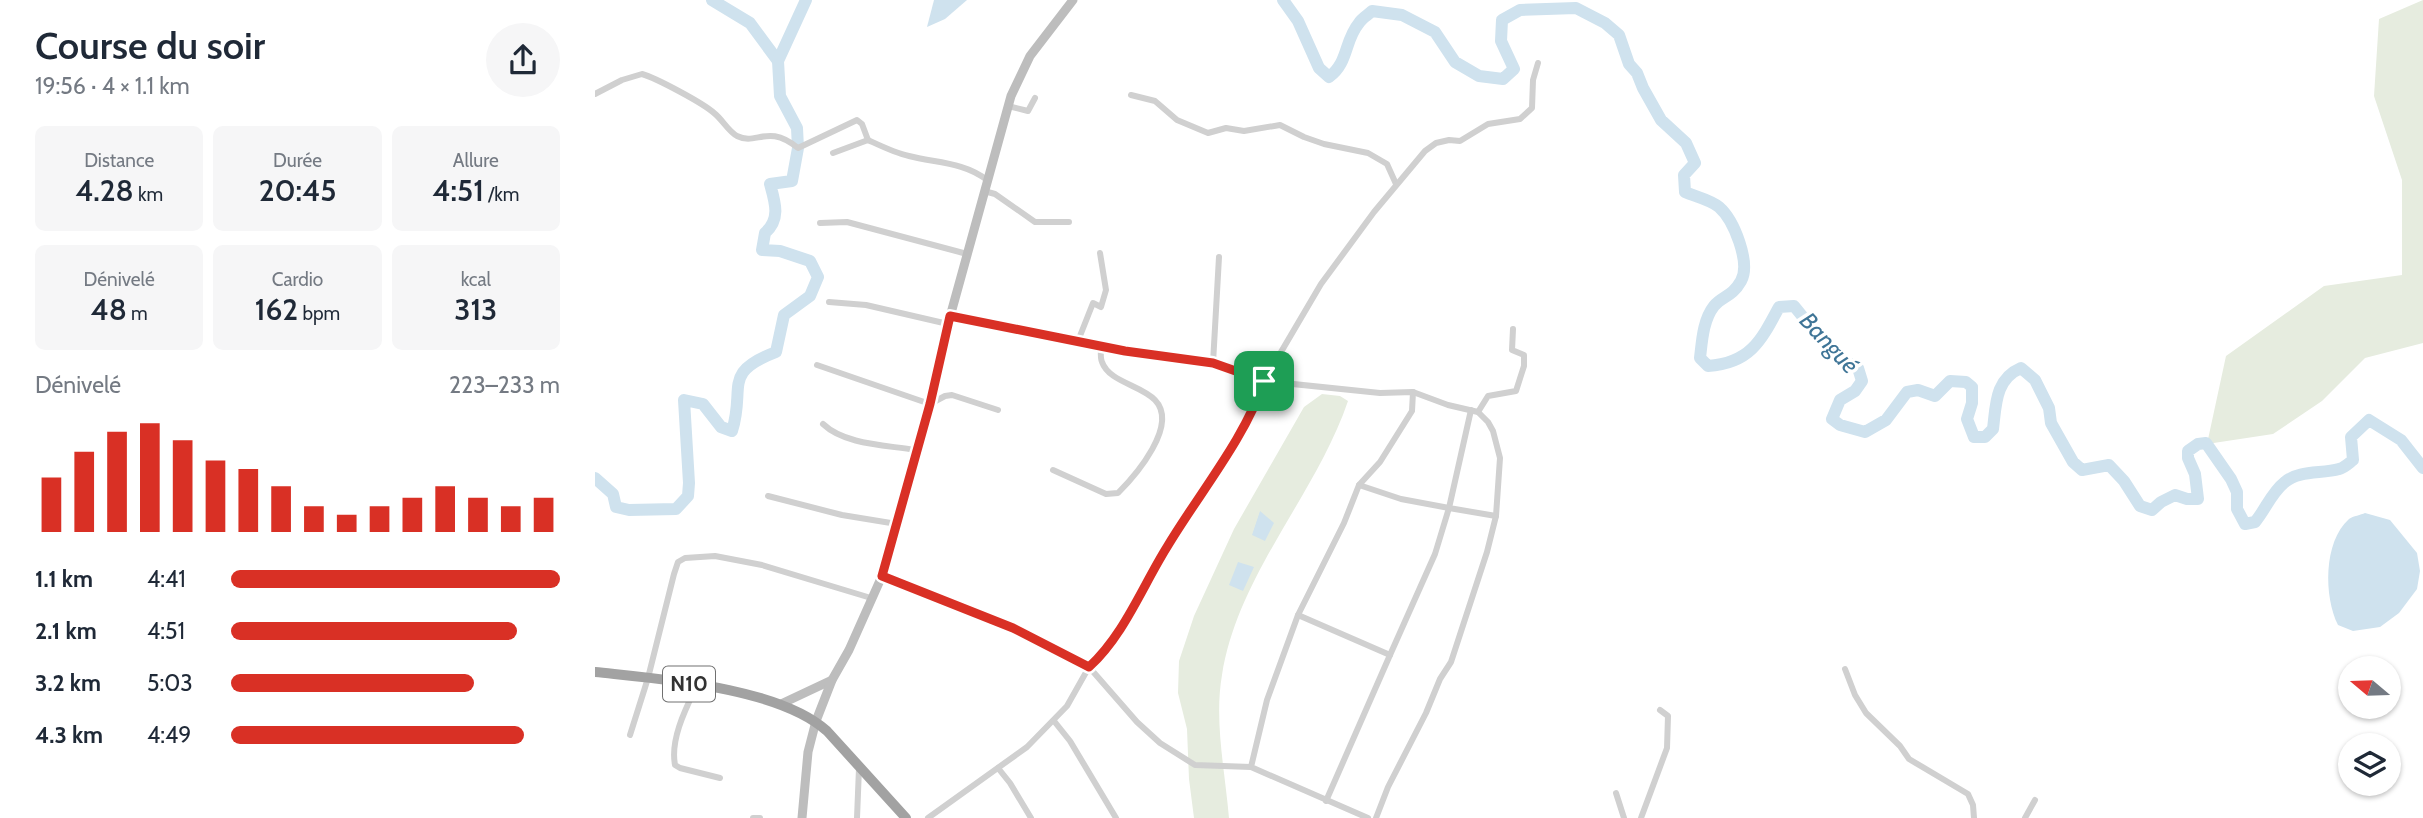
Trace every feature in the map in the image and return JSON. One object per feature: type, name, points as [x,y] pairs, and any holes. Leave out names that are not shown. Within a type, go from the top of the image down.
[{"type":"highway","name":"N10","points":[[595,672],[697,685],[751,695],[781,704],[816,721],[860,765],[906,818]]},
{"type":"main road","points":[[803,818],[808,752],[816,721],[832,680],[849,650],[882,576],[1008,106],[1030,56],[1073,0]]},
{"type":"main road","points":[[781,704],[832,680]]},
{"type":"street","points":[[928,818],[1027,747],[1067,706],[1089,667],[1107,650],[1244,423],[1264,381],[1321,285],[1396,184],[1425,151],[1436,143],[1460,141],[1488,124],[1520,119],[1532,108],[1533,80],[1538,63]]},
{"type":"street","points":[[595,94],[622,80],[642,74],[703,104],[717,114],[734,135],[744,138],[771,134],[786,138],[798,148],[857,120],[862,124],[868,141]]},
{"type":"street","points":[[1131,95],[1155,101],[1177,120],[1208,134],[1226,128],[1244,131],[1280,125],[1324,144],[1368,153],[1387,164],[1396,184]]},
{"type":"street","points":[[1008,106],[1028,111],[1035,98]]},
{"type":"street","points":[[833,153],[868,141],[909,156],[977,172],[987,180]]},
{"type":"street","points":[[984,191],[995,194],[1035,222],[1069,222]]},
{"type":"street","points":[[820,223],[847,222],[967,254]]},
{"type":"street","points":[[1078,341],[1093,303],[1101,307],[1106,290],[1100,253]]},
{"type":"street","points":[[1213,363],[1219,257]]},
{"type":"street","points":[[829,302],[866,305],[1213,363],[1264,381],[1380,393],[1413,392],[1474,411],[1493,431],[1498,446],[1500,458],[1496,516],[1458,643],[1388,787],[1376,818]]},
{"type":"street","points":[[1326,801],[1434,554],[1474,411],[1488,396],[1515,391],[1524,366],[1524,355],[1512,350],[1513,329]]},
{"type":"street","points":[[1053,470],[1106,494],[1118,494],[1145,463],[1156,441],[1163,418],[1156,400],[1112,374],[1102,363],[1101,346]]},
{"type":"street","points":[[817,365],[930,404],[952,395],[998,410]]},
{"type":"street","points":[[1251,767],[1267,700],[1298,615],[1344,523],[1359,485],[1380,462],[1412,411],[1413,392]]},
{"type":"street","points":[[823,424],[828,430],[863,442],[915,450]]},
{"type":"street","points":[[1359,485],[1401,499],[1496,516]]},
{"type":"street","points":[[768,496],[842,515],[897,524]]},
{"type":"street","points":[[630,735],[648,678],[674,574],[678,562],[685,558],[715,556],[762,565],[871,598]]},
{"type":"street","points":[[882,576],[1001,623],[1089,667],[1137,722],[1160,743],[1195,765],[1251,767],[1368,818]]},
{"type":"street","points":[[1298,615],[1390,655]]},
{"type":"street","points":[[1845,669],[1855,695],[1866,713],[1900,746],[1909,759],[1968,794],[1973,805],[1974,818]]},
{"type":"street","points":[[697,685],[679,729],[673,757],[675,765],[680,768],[720,778]]},
{"type":"street","points":[[1641,818],[1667,748],[1668,716],[1660,710]]},
{"type":"street","points":[[1054,721],[1075,749],[1116,818]]},
{"type":"street","points":[[857,818],[860,765]]},
{"type":"street","points":[[997,768],[1010,783],[1031,818]]},
{"type":"street","points":[[1616,793],[1625,818]]},
{"type":"street","points":[[2025,818],[2035,800]]},
{"type":"street","points":[[753,818],[760,818]]},
{"type":"shaded area","points":[[2423,0],[2423,343],[2365,358],[2322,401],[2273,434],[2207,444],[2226,356],[2324,286],[2402,275],[2402,180],[2374,96],[2379,19]]},
{"type":"shaded area","points":[[1322,394],[1340,396],[1348,401],[1334,436],[1244,603],[1231,638],[1222,675],[1219,710],[1229,818],[1194,818],[1187,729],[1178,693],[1179,661],[1194,616],[1234,529],[1304,407]]},
{"type":"water","points":[[934,0],[967,0],[945,19],[927,27]]},
{"type":"water","points":[[1260,511],[1274,523],[1265,541],[1252,535]]},
{"type":"water","points":[[2365,513],[2390,520],[2417,553],[2420,571],[2417,589],[2399,613],[2380,627],[2353,631],[2338,625],[2333,613],[2328,585],[2330,555],[2340,529],[2349,519]]},
{"type":"water","points":[[1238,562],[1254,567],[1243,591],[1229,585]]},
{"type":"waterway","points":[[712,0],[750,23],[778,61]]},
{"type":"waterway","name":"Bangué","points":[[595,478],[613,494],[616,507],[629,510],[676,509],[688,496],[689,483],[684,400],[703,404],[721,427],[732,431],[742,375],[748,367],[776,352],[784,315],[810,296],[818,277],[810,261],[780,251],[762,250],[765,233],[775,216],[770,184],[792,181],[798,148],[797,128],[780,96],[778,61],[806,0]]},
{"type":"waterway","name":"Bangué","points":[[1283,0],[1298,21],[1319,68],[1329,77],[1340,65],[1354,30],[1372,11],[1402,15],[1435,32],[1455,62],[1479,76],[1503,79],[1514,69],[1501,41],[1502,20],[1520,10],[1576,8],[1605,23],[1619,35],[1629,64],[1637,73],[1661,120],[1686,143],[1695,163],[1684,175],[1685,192],[1719,207],[1725,213],[1739,242],[1744,273],[1734,290],[1710,312],[1700,358],[1708,366],[1722,364],[1744,355],[1760,340],[1779,307],[1794,306],[1831,349],[1858,368],[1862,381],[1855,391],[1840,400],[1832,419],[1840,425],[1865,432],[1886,420],[1907,392],[1918,390],[1935,396],[1950,381],[1966,382],[1972,387],[1972,403],[1967,419],[1974,437],[1985,437],[1993,429],[1996,402],[2002,386],[2012,373],[2021,368],[2035,380],[2049,408],[2051,423],[2073,462],[2082,470],[2109,465],[2124,481],[2140,506],[2152,510],[2175,495],[2198,499],[2195,474],[2188,458],[2188,451],[2198,444],[2206,443],[2231,479],[2237,492],[2237,509],[2245,524],[2255,522],[2276,491],[2291,478],[2345,467],[2353,460],[2351,437],[2369,420],[2401,440],[2423,468]]},
{"type":"route","points":[[950,316],[1125,351],[1213,363],[1264,381],[1251,411],[1210,482],[1169,544],[1107,650],[1089,667],[1013,628],[882,576],[930,404],[950,316]]}]
